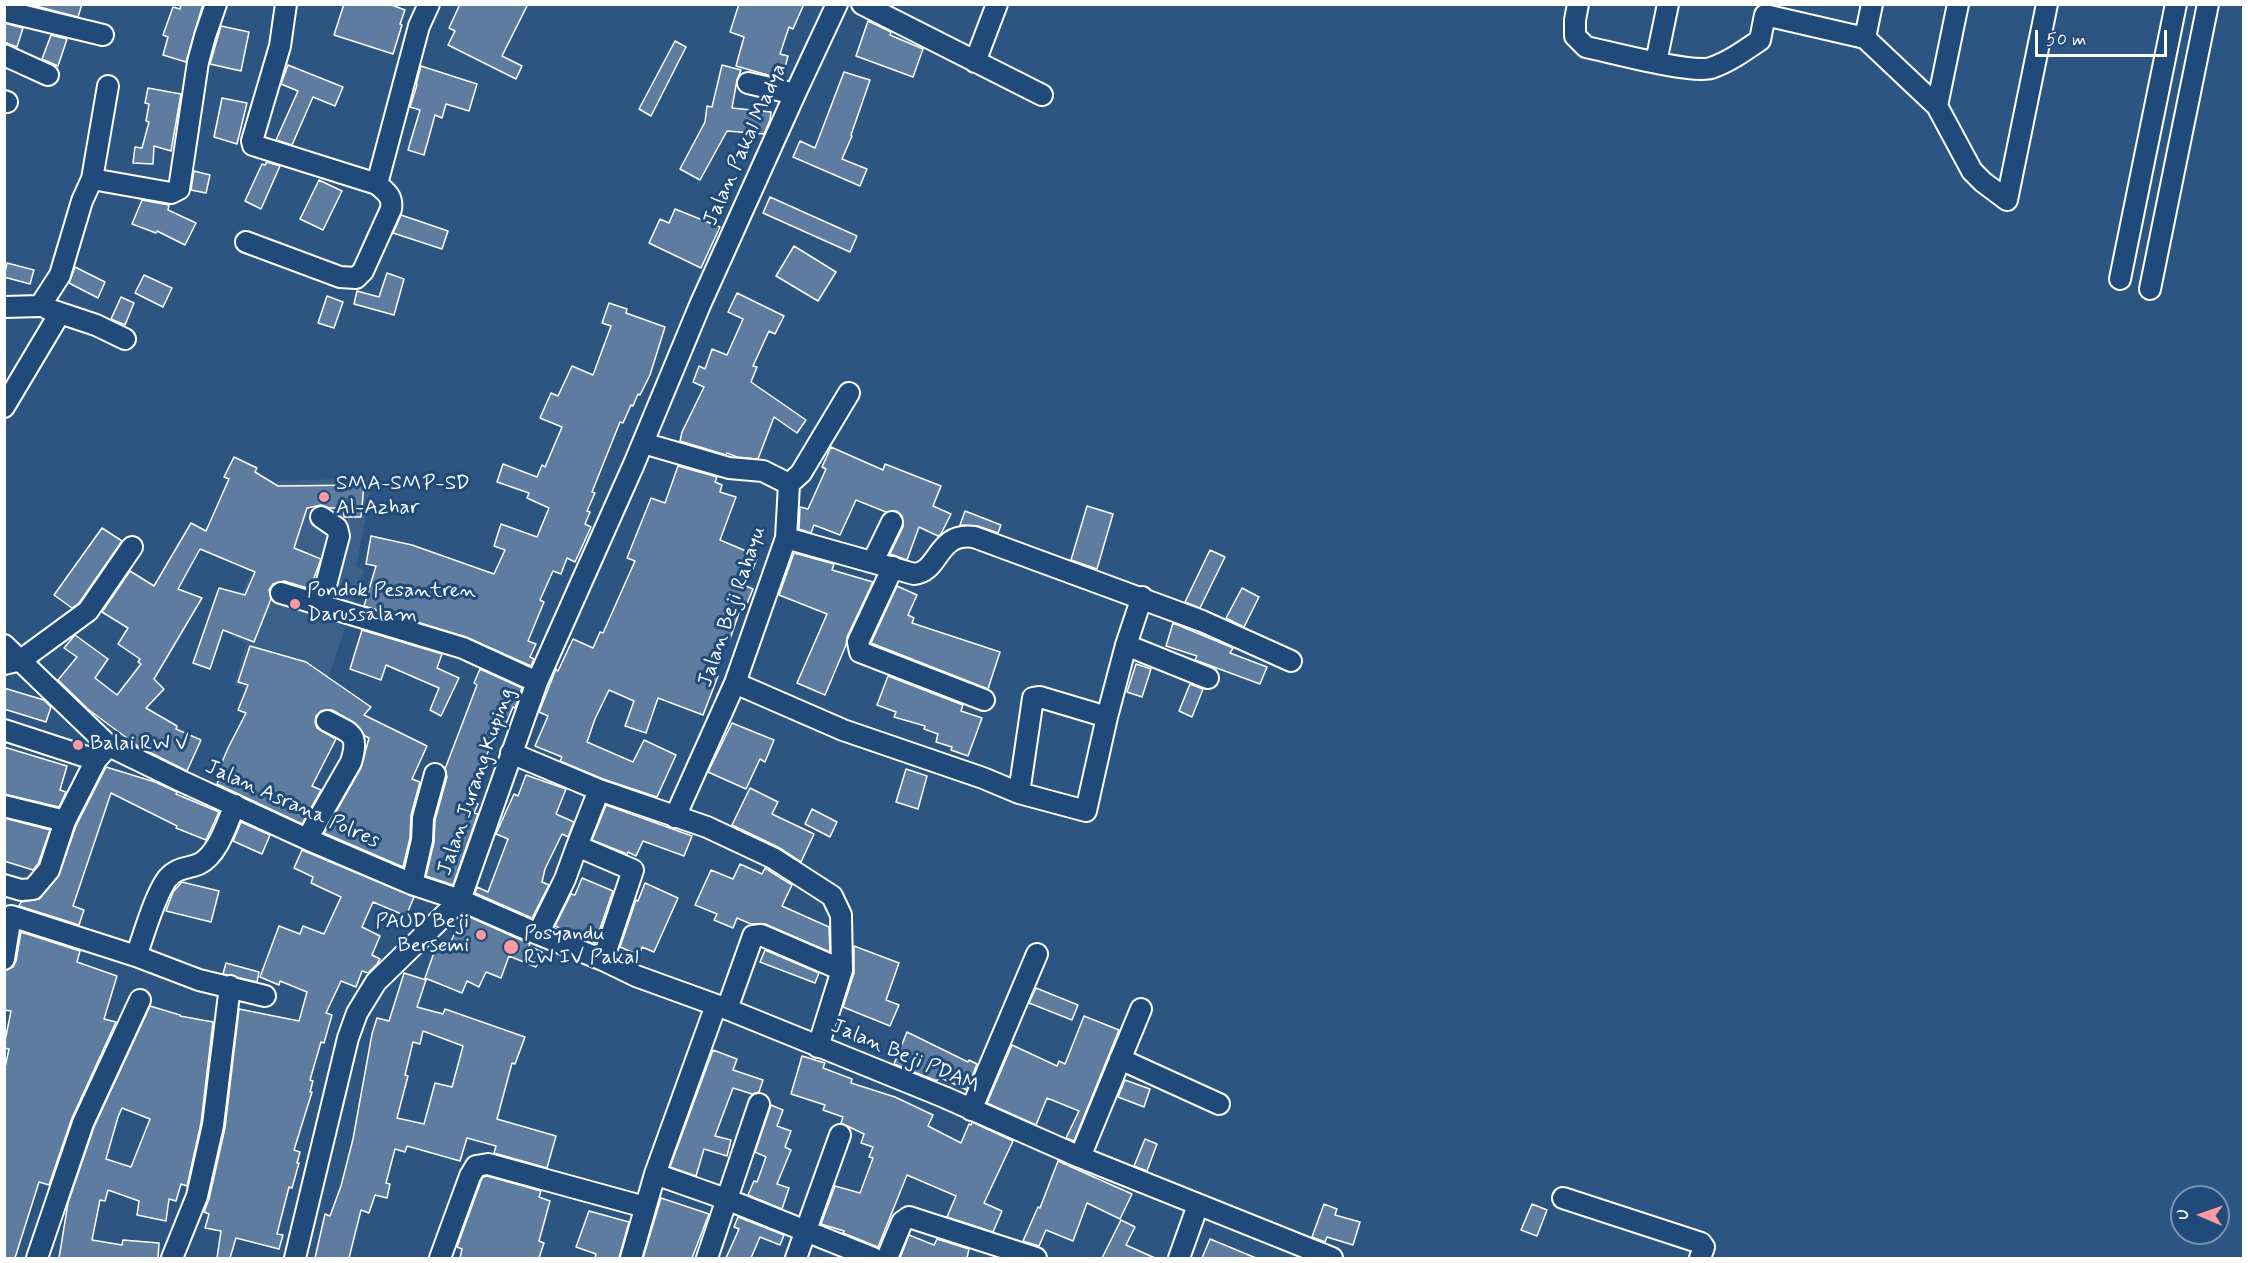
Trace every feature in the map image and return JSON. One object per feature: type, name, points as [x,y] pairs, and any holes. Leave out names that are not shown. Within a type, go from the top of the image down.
[{"type":"street","points":[[92,179],[171,193],[179,189],[198,62],[216,4]]},
{"type":"street","points":[[246,242],[340,277],[356,278],[363,271],[392,209],[393,202],[390,195],[377,184],[253,145],[252,141],[280,46],[286,4]]},
{"type":"street","points":[[377,184],[419,26],[429,4]]},
{"type":"street","name":"Jalan Pakal Madya","points":[[700,305],[837,4]]},
{"type":"street","points":[[862,4],[1042,95]]},
{"type":"street","points":[[975,62],[997,4]]},
{"type":"street","points":[[1578,4],[1575,36],[1586,47],[1689,68],[1708,69],[1733,58],[1760,40],[1766,10],[1865,38],[1937,106],[1972,171],[2007,200],[2047,4]]},
{"type":"street","points":[[1656,62],[1668,4]]},
{"type":"street","points":[[1865,38],[1872,4]]},
{"type":"street","points":[[1937,106],[1958,4]]},
{"type":"street","points":[[2120,279],[2176,4]]},
{"type":"street","points":[[2150,289],[2208,4]]},
{"type":"street","points":[[4,11],[103,35]]},
{"type":"street","points":[[4,55],[48,75]]},
{"type":"street","points":[[748,83],[795,94]]},
{"type":"street","points":[[40,306],[60,275],[82,201],[92,179],[108,86]]},
{"type":"street","name":"Jalan Jurang Kuping","points":[[295,1258],[345,1047],[357,1013],[376,982],[460,900],[537,682],[643,443],[700,305]]},
{"type":"street","points":[[4,307],[40,306],[96,325],[125,339]]},
{"type":"street","points":[[4,407],[60,313]]},
{"type":"street","points":[[643,443],[729,468],[764,471],[789,484],[801,473],[849,393]]},
{"type":"street","name":"Jalan Beji Rahayu","points":[[675,817],[735,683],[786,538],[789,484]]},
{"type":"street","points":[[321,518],[337,528],[339,536],[321,604]]},
{"type":"street","points":[[873,561],[892,522]]},
{"type":"street","points":[[786,538],[919,574],[953,538],[974,537],[1142,597],[1290,661]]},
{"type":"street","points":[[13,662],[88,611],[132,547]]},
{"type":"street","points":[[893,567],[858,642],[860,652],[984,700]]},
{"type":"street","points":[[280,592],[463,648],[537,682]]},
{"type":"street","points":[[735,683],[843,730],[983,778],[1019,793],[1086,811],[1107,717],[1126,645],[1142,597]]},
{"type":"street","name":"Jalan Asrana Polres","points":[[4,645],[13,662],[102,753],[235,806],[412,884],[460,900]]},
{"type":"street","points":[[1126,645],[1208,678]]},
{"type":"street","points":[[1019,793],[1033,698],[1040,697],[1107,717]]},
{"type":"street","points":[[308,839],[351,762],[355,750],[355,740],[351,733],[327,721]]},
{"type":"street","points":[[4,730],[102,753],[65,820],[49,870],[33,889],[21,890],[4,885]]},
{"type":"street","points":[[511,753],[599,790],[707,827],[773,858],[832,896],[841,915],[842,970],[818,1047]]},
{"type":"street","points":[[412,884],[422,840],[423,818],[435,774]]},
{"type":"street","points":[[538,934],[566,879],[599,790]]},
{"type":"street","points":[[4,806],[65,820]]},
{"type":"street","points":[[136,956],[167,879],[179,868],[200,864],[211,855],[235,806]]},
{"type":"street","points":[[577,846],[633,870],[603,960]]},
{"type":"street","name":"Jalan Beji PDAM","points":[[460,900],[636,976],[722,1007],[944,1097],[1080,1157],[1332,1258]]},
{"type":"street","points":[[4,959],[11,916],[136,956],[199,980],[265,996]]},
{"type":"street","points":[[631,1258],[655,1174],[753,936],[761,935],[842,970]]},
{"type":"street","points":[[971,1110],[1036,954]]},
{"type":"street","points":[[172,1258],[196,1196],[213,1125],[230,986]]},
{"type":"street","points":[[37,1258],[83,1123],[140,1000]]},
{"type":"street","points":[[1080,1157],[1141,1009]]},
{"type":"street","points":[[1120,1059],[1219,1104]]},
{"type":"street","points":[[707,1258],[759,1104]]},
{"type":"street","points":[[796,1258],[840,1135]]},
{"type":"street","points":[[440,1258],[470,1176],[476,1166],[488,1164],[645,1207]]},
{"type":"street","points":[[655,1174],[726,1199],[873,1258]]},
{"type":"street","points":[[1563,1198],[1701,1243],[1704,1247],[1700,1258]]},
{"type":"street","points":[[1179,1258],[1198,1205]]},
{"type":"street","points":[[887,1258],[902,1222],[909,1217],[1036,1258]]},
{"type":"shaded area","name":"Pondok Pesantren Darussalam","points":[[374,478],[356,566],[364,570],[326,685],[263,695],[234,685],[246,644],[226,632],[249,577],[257,572],[278,508],[277,481]]},
{"type":"building","points":[[28,4],[82,4],[78,17]]},
{"type":"building","points":[[181,4],[203,4],[186,62],[163,55],[168,37],[163,35],[173,7],[180,9]]},
{"type":"building","points":[[344,4],[389,4],[405,10],[393,54],[334,35]]},
{"type":"building","points":[[460,4],[528,4],[502,56],[522,66],[516,79],[448,45],[455,31],[449,28]]},
{"type":"building","points":[[739,4],[804,4],[793,29],[789,27],[780,54],[788,56],[782,79],[736,66],[744,37],[730,32]]},
{"type":"building","points":[[868,21],[891,32],[890,35],[923,49],[913,77],[856,56]]},
{"type":"building","points":[[4,23],[23,28],[17,47],[4,42]]},
{"type":"building","points":[[221,26],[249,32],[241,71],[210,64]]},
{"type":"building","points":[[51,35],[67,39],[58,66],[42,59]]},
{"type":"building","points":[[675,41],[686,47],[651,116],[639,109]]},
{"type":"building","points":[[288,65],[343,87],[335,106],[313,97],[292,145],[276,140],[298,91],[281,84]]},
{"type":"building","points":[[722,65],[741,70],[732,108],[771,112],[770,120],[764,134],[727,131],[700,180],[680,169],[705,122],[707,106],[712,107]]},
{"type":"building","points":[[421,66],[477,84],[469,111],[446,104],[442,118],[435,115],[424,155],[408,150],[420,110],[410,107]]},
{"type":"building","points":[[844,72],[870,80],[842,159],[867,169],[860,186],[793,157],[800,141],[815,148]]},
{"type":"building","points":[[148,88],[181,94],[171,151],[154,146],[153,164],[133,163],[135,147],[142,148],[149,122],[146,121],[149,104],[145,103]]},
{"type":"building","points":[[222,98],[247,103],[237,144],[214,137]]},
{"type":"building","points":[[267,162],[280,166],[261,209],[245,201],[262,164],[265,165]]},
{"type":"building","points":[[194,171],[210,175],[206,193],[191,190]]},
{"type":"building","points":[[319,180],[342,191],[323,230],[300,219]]},
{"type":"building","points":[[770,197],[857,236],[850,252],[763,213]]},
{"type":"building","points":[[142,200],[169,205],[168,210],[196,223],[185,245],[157,231],[156,233],[132,224]]},
{"type":"building","points":[[675,209],[720,227],[701,268],[649,243],[660,219],[669,223]]},
{"type":"building","points":[[401,215],[448,231],[442,249],[393,233]]},
{"type":"building","points":[[794,246],[836,272],[818,301],[776,276]]},
{"type":"building","points":[[7,263],[34,270],[30,284],[4,277]]},
{"type":"building","points":[[75,267],[105,282],[98,298],[69,283]]},
{"type":"building","points":[[387,273],[404,279],[394,315],[354,304],[357,291],[379,297]]},
{"type":"building","points":[[144,275],[172,288],[163,307],[135,293]]},
{"type":"building","points":[[737,293],[784,316],[775,334],[769,331],[753,366],[757,367],[751,382],[806,420],[797,433],[774,417],[758,459],[737,457],[727,453],[726,455],[680,441],[682,432],[704,387],[693,382],[699,366],[705,369],[712,349],[727,355],[743,319],[728,312]]},
{"type":"building","points":[[327,296],[343,302],[334,328],[318,323]]},
{"type":"building","points":[[121,297],[134,303],[125,325],[111,319]]},
{"type":"building","points":[[609,303],[627,309],[626,313],[665,327],[650,375],[640,395],[638,394],[633,406],[631,405],[623,423],[620,422],[592,492],[595,493],[587,511],[590,512],[585,524],[591,527],[575,562],[567,558],[561,574],[553,571],[540,600],[544,602],[528,641],[536,644],[530,657],[534,659],[531,666],[466,637],[364,606],[376,566],[366,564],[371,536],[412,545],[494,574],[505,550],[494,546],[501,524],[537,537],[549,508],[527,498],[529,493],[497,482],[503,464],[537,477],[542,465],[545,467],[562,427],[540,418],[551,393],[558,396],[572,366],[593,375],[611,326],[602,323]]},
{"type":"building","points":[[831,447],[883,470],[885,464],[941,486],[933,506],[951,514],[941,534],[938,536],[919,527],[907,560],[890,554],[903,527],[902,516],[897,511],[886,512],[856,500],[840,535],[814,525],[811,533],[799,529],[800,507],[808,509],[826,469],[822,467]]},
{"type":"building","points":[[234,457],[257,468],[255,472],[278,486],[364,485],[361,517],[344,517],[344,508],[329,508],[321,505],[307,508],[294,548],[321,559],[310,589],[284,581],[273,584],[269,590],[271,599],[254,642],[223,630],[210,669],[193,663],[219,588],[245,595],[255,572],[200,549],[178,589],[202,598],[154,679],[164,689],[146,708],[177,726],[176,729],[201,740],[187,771],[139,747],[89,710],[58,680],[77,657],[64,648],[75,635],[108,659],[95,678],[117,695],[141,664],[138,662],[140,659],[118,644],[128,628],[102,612],[130,571],[154,586],[191,523],[206,531],[229,479],[224,477]]},
{"type":"building","points":[[678,466],[717,477],[715,482],[722,485],[720,492],[736,497],[720,540],[758,556],[746,586],[753,589],[746,606],[742,604],[730,639],[725,638],[715,675],[718,676],[703,715],[658,698],[646,733],[625,726],[634,701],[609,690],[595,719],[587,742],[633,762],[644,740],[676,755],[657,797],[603,779],[560,761],[562,757],[535,746],[548,716],[539,712],[556,669],[558,671],[573,639],[593,648],[600,632],[603,633],[635,561],[627,558],[651,498],[665,503]]},
{"type":"building","points":[[1087,506],[1113,514],[1097,569],[1071,560]]},
{"type":"building","points":[[965,511],[1001,525],[998,533],[978,526],[960,525]]},
{"type":"building","points":[[102,528],[122,541],[79,603],[72,608],[54,595]]},
{"type":"building","points":[[1210,550],[1225,557],[1200,608],[1185,602]]},
{"type":"building","points":[[794,553],[834,564],[832,570],[873,582],[847,637],[846,645],[825,695],[797,683],[827,614],[779,595]]},
{"type":"building","points":[[897,586],[917,595],[908,615],[914,618],[912,623],[1000,652],[988,689],[871,643]]},
{"type":"building","points":[[1242,588],[1259,597],[1244,627],[1226,618]]},
{"type":"building","points":[[1173,623],[1233,648],[1230,653],[1267,667],[1260,684],[1195,660],[1197,656],[1166,646]]},
{"type":"building","points":[[362,630],[442,654],[437,668],[459,678],[441,716],[430,710],[439,688],[386,665],[381,680],[350,669]]},
{"type":"building","points":[[250,646],[306,662],[371,707],[364,715],[427,746],[412,779],[420,782],[411,815],[410,838],[403,867],[324,833],[361,768],[369,738],[355,723],[332,710],[321,711],[316,716],[317,728],[336,739],[312,786],[321,790],[302,824],[217,784],[223,768],[220,767],[246,713],[238,710],[248,685],[238,682]]},
{"type":"building","points":[[1136,664],[1151,669],[1142,697],[1127,692]]},
{"type":"building","points":[[480,669],[522,688],[506,724],[501,722],[482,766],[485,767],[473,802],[478,804],[474,813],[478,814],[453,885],[426,876],[434,842],[435,820],[447,777],[445,769],[477,685],[474,683]]},
{"type":"building","points":[[888,676],[963,705],[961,711],[982,718],[968,756],[951,750],[952,747],[936,742],[938,734],[924,729],[925,726],[894,717],[896,712],[877,705]]},
{"type":"building","points":[[1190,684],[1203,689],[1192,717],[1179,711]]},
{"type":"building","points":[[4,688],[44,700],[51,707],[46,722],[4,709]]},
{"type":"building","points":[[732,723],[774,740],[765,762],[760,759],[746,789],[708,772]]},
{"type":"building","points":[[4,747],[67,766],[60,790],[66,792],[59,807],[4,794]]},
{"type":"building","points":[[106,767],[155,782],[177,792],[176,794],[219,812],[206,840],[176,828],[177,826],[111,793],[73,906],[84,910],[79,925],[19,906],[21,902],[39,899],[58,877],[76,826]]},
{"type":"building","points":[[906,769],[927,776],[918,809],[896,802]]},
{"type":"building","points":[[526,775],[566,789],[556,814],[574,822],[568,837],[562,834],[545,869],[542,882],[549,885],[532,918],[475,893],[477,887],[488,892],[508,839],[496,834],[514,794],[518,796]]},
{"type":"building","points":[[750,788],[778,802],[772,814],[814,834],[801,862],[778,847],[732,825]]},
{"type":"building","points":[[606,805],[692,836],[684,856],[643,841],[636,856],[592,840]]},
{"type":"building","points":[[812,809],[837,822],[830,837],[805,824]]},
{"type":"building","points":[[4,818],[50,830],[38,864],[33,870],[4,861]]},
{"type":"building","points":[[241,822],[270,835],[262,854],[233,841]]},
{"type":"building","points":[[302,850],[414,897],[406,916],[373,902],[362,927],[380,936],[372,955],[380,959],[368,973],[362,971],[356,987],[341,981],[326,1013],[332,1015],[310,1080],[313,1081],[310,1092],[312,1092],[294,1150],[300,1152],[297,1163],[299,1163],[292,1188],[289,1187],[277,1234],[283,1235],[279,1249],[236,1238],[230,1258],[217,1258],[221,1231],[205,1228],[209,1214],[204,1212],[225,1128],[239,1009],[299,1021],[307,992],[280,981],[279,985],[260,977],[279,926],[300,934],[303,926],[324,934],[341,897],[311,883],[313,877],[294,868]]},
{"type":"building","points":[[740,864],[762,874],[765,868],[792,885],[782,906],[829,927],[830,952],[765,924],[751,924],[737,918],[733,928],[714,920],[717,914],[695,905],[711,870],[733,879]]},
{"type":"building","points":[[582,878],[613,891],[595,943],[555,926],[571,894],[575,895]]},
{"type":"building","points":[[182,882],[219,891],[211,922],[166,911],[173,892]]},
{"type":"building","points":[[645,883],[678,898],[654,952],[642,947],[639,955],[620,947],[636,900],[638,901]]},
{"type":"building","points":[[463,914],[530,944],[529,946],[542,952],[536,967],[509,956],[501,978],[486,972],[479,987],[467,981],[462,993],[425,978],[437,944],[447,951]]},
{"type":"building","points":[[21,932],[80,951],[77,962],[117,976],[104,1019],[116,1022],[72,1118],[49,1185],[39,1182],[15,1258],[4,1258],[4,1072],[9,1049],[4,1046],[11,1011],[4,1010],[4,971],[13,967],[16,961]]},
{"type":"building","points":[[854,946],[899,963],[886,1000],[899,1005],[890,1026],[843,1007],[854,973]]},
{"type":"building","points":[[765,950],[819,973],[815,983],[760,962]]},
{"type":"building","points":[[226,963],[259,972],[257,982],[223,974]]},
{"type":"building","points":[[404,973],[426,980],[417,1007],[443,1014],[445,1009],[525,1037],[515,1064],[512,1063],[497,1119],[556,1136],[547,1168],[494,1153],[496,1146],[467,1138],[460,1161],[407,1146],[405,1152],[395,1149],[386,1183],[390,1184],[387,1198],[375,1195],[369,1213],[361,1210],[349,1258],[315,1258],[325,1214],[330,1216],[341,1186],[353,1139],[372,1034],[377,1018],[389,1021]],"holes":[[[423,1031],[463,1046],[452,1087],[435,1083],[424,1124],[397,1118],[408,1076],[405,1075],[413,1042],[420,1044]]]},
{"type":"building","points":[[1036,988],[1078,1005],[1072,1020],[1029,1003]]},
{"type":"building","points":[[150,1006],[180,1016],[213,1022],[201,1123],[187,1186],[181,1184],[176,1201],[169,1199],[166,1221],[137,1215],[139,1201],[108,1190],[105,1201],[100,1200],[92,1240],[122,1245],[123,1240],[159,1243],[158,1258],[59,1258],[68,1203],[94,1127]],"holes":[[[122,1108],[150,1119],[131,1167],[106,1159]]]},
{"type":"building","points":[[1084,1016],[1119,1030],[1074,1141],[1066,1138],[1079,1111],[1047,1098],[1036,1125],[987,1103],[1012,1045],[1057,1066],[1059,1061],[1065,1064]]},
{"type":"building","points":[[907,1032],[968,1062],[969,1060],[977,1064],[967,1090],[939,1077],[937,1081],[894,1064]]},
{"type":"building","points":[[713,1050],[737,1059],[733,1070],[763,1080],[759,1092],[752,1094],[733,1088],[715,1136],[731,1140],[727,1156],[704,1149],[696,1176],[670,1167]]},
{"type":"building","points":[[802,1056],[825,1063],[823,1068],[852,1079],[851,1083],[895,1097],[933,1115],[928,1126],[961,1143],[972,1122],[1013,1141],[984,1203],[1002,1211],[993,1232],[947,1217],[956,1196],[907,1175],[878,1247],[843,1233],[844,1231],[821,1224],[835,1186],[860,1193],[873,1158],[869,1157],[873,1147],[861,1143],[864,1134],[841,1123],[843,1117],[823,1110],[825,1105],[791,1094]]},
{"type":"building","points":[[1125,1080],[1150,1089],[1144,1107],[1118,1097]]},
{"type":"building","points":[[771,1105],[783,1110],[777,1126],[791,1131],[785,1147],[791,1150],[777,1184],[789,1188],[782,1209],[748,1195],[754,1181],[757,1182],[766,1157],[755,1152]]},
{"type":"building","points":[[1145,1139],[1157,1144],[1147,1171],[1134,1166]]},
{"type":"building","points":[[1058,1161],[1132,1194],[1120,1219],[1087,1203],[1073,1241],[1046,1230],[1039,1246],[1023,1241],[1038,1207],[1040,1208]]},
{"type":"building","points":[[487,1176],[541,1191],[539,1197],[550,1201],[539,1241],[544,1243],[539,1258],[460,1258],[462,1249],[457,1247],[481,1181]]},
{"type":"building","points":[[661,1198],[709,1214],[692,1258],[643,1258]]},
{"type":"building","points":[[1324,1204],[1337,1209],[1335,1215],[1360,1222],[1353,1245],[1327,1237],[1325,1242],[1312,1237]]},
{"type":"building","points":[[1532,1204],[1547,1210],[1537,1236],[1521,1230]]},
{"type":"building","points":[[589,1211],[629,1222],[619,1258],[595,1258],[596,1254],[576,1247]]},
{"type":"building","points":[[738,1217],[784,1235],[780,1245],[760,1237],[751,1258],[726,1258],[739,1229],[734,1227]]},
{"type":"building","points":[[1121,1220],[1135,1227],[1126,1245],[1155,1258],[1102,1258]]},
{"type":"building","points":[[909,1235],[934,1245],[937,1239],[969,1249],[967,1258],[900,1258]]},
{"type":"building","points":[[1210,1239],[1256,1258],[1202,1258]]},
{"type":"place","name":"SMA-SMP-SD Al-Azhar","points":[[324,497]]},
{"type":"place","name":"Pondok Pesantren Darussalam","points":[[295,604]]},
{"type":"place","name":"Balai RW V","points":[[78,745]]},
{"type":"place","name":"PAUD Beji Bersemi","points":[[481,935]]},
{"type":"place","name":"Posyandu RW IV Pakal","points":[[511,947]]}]
